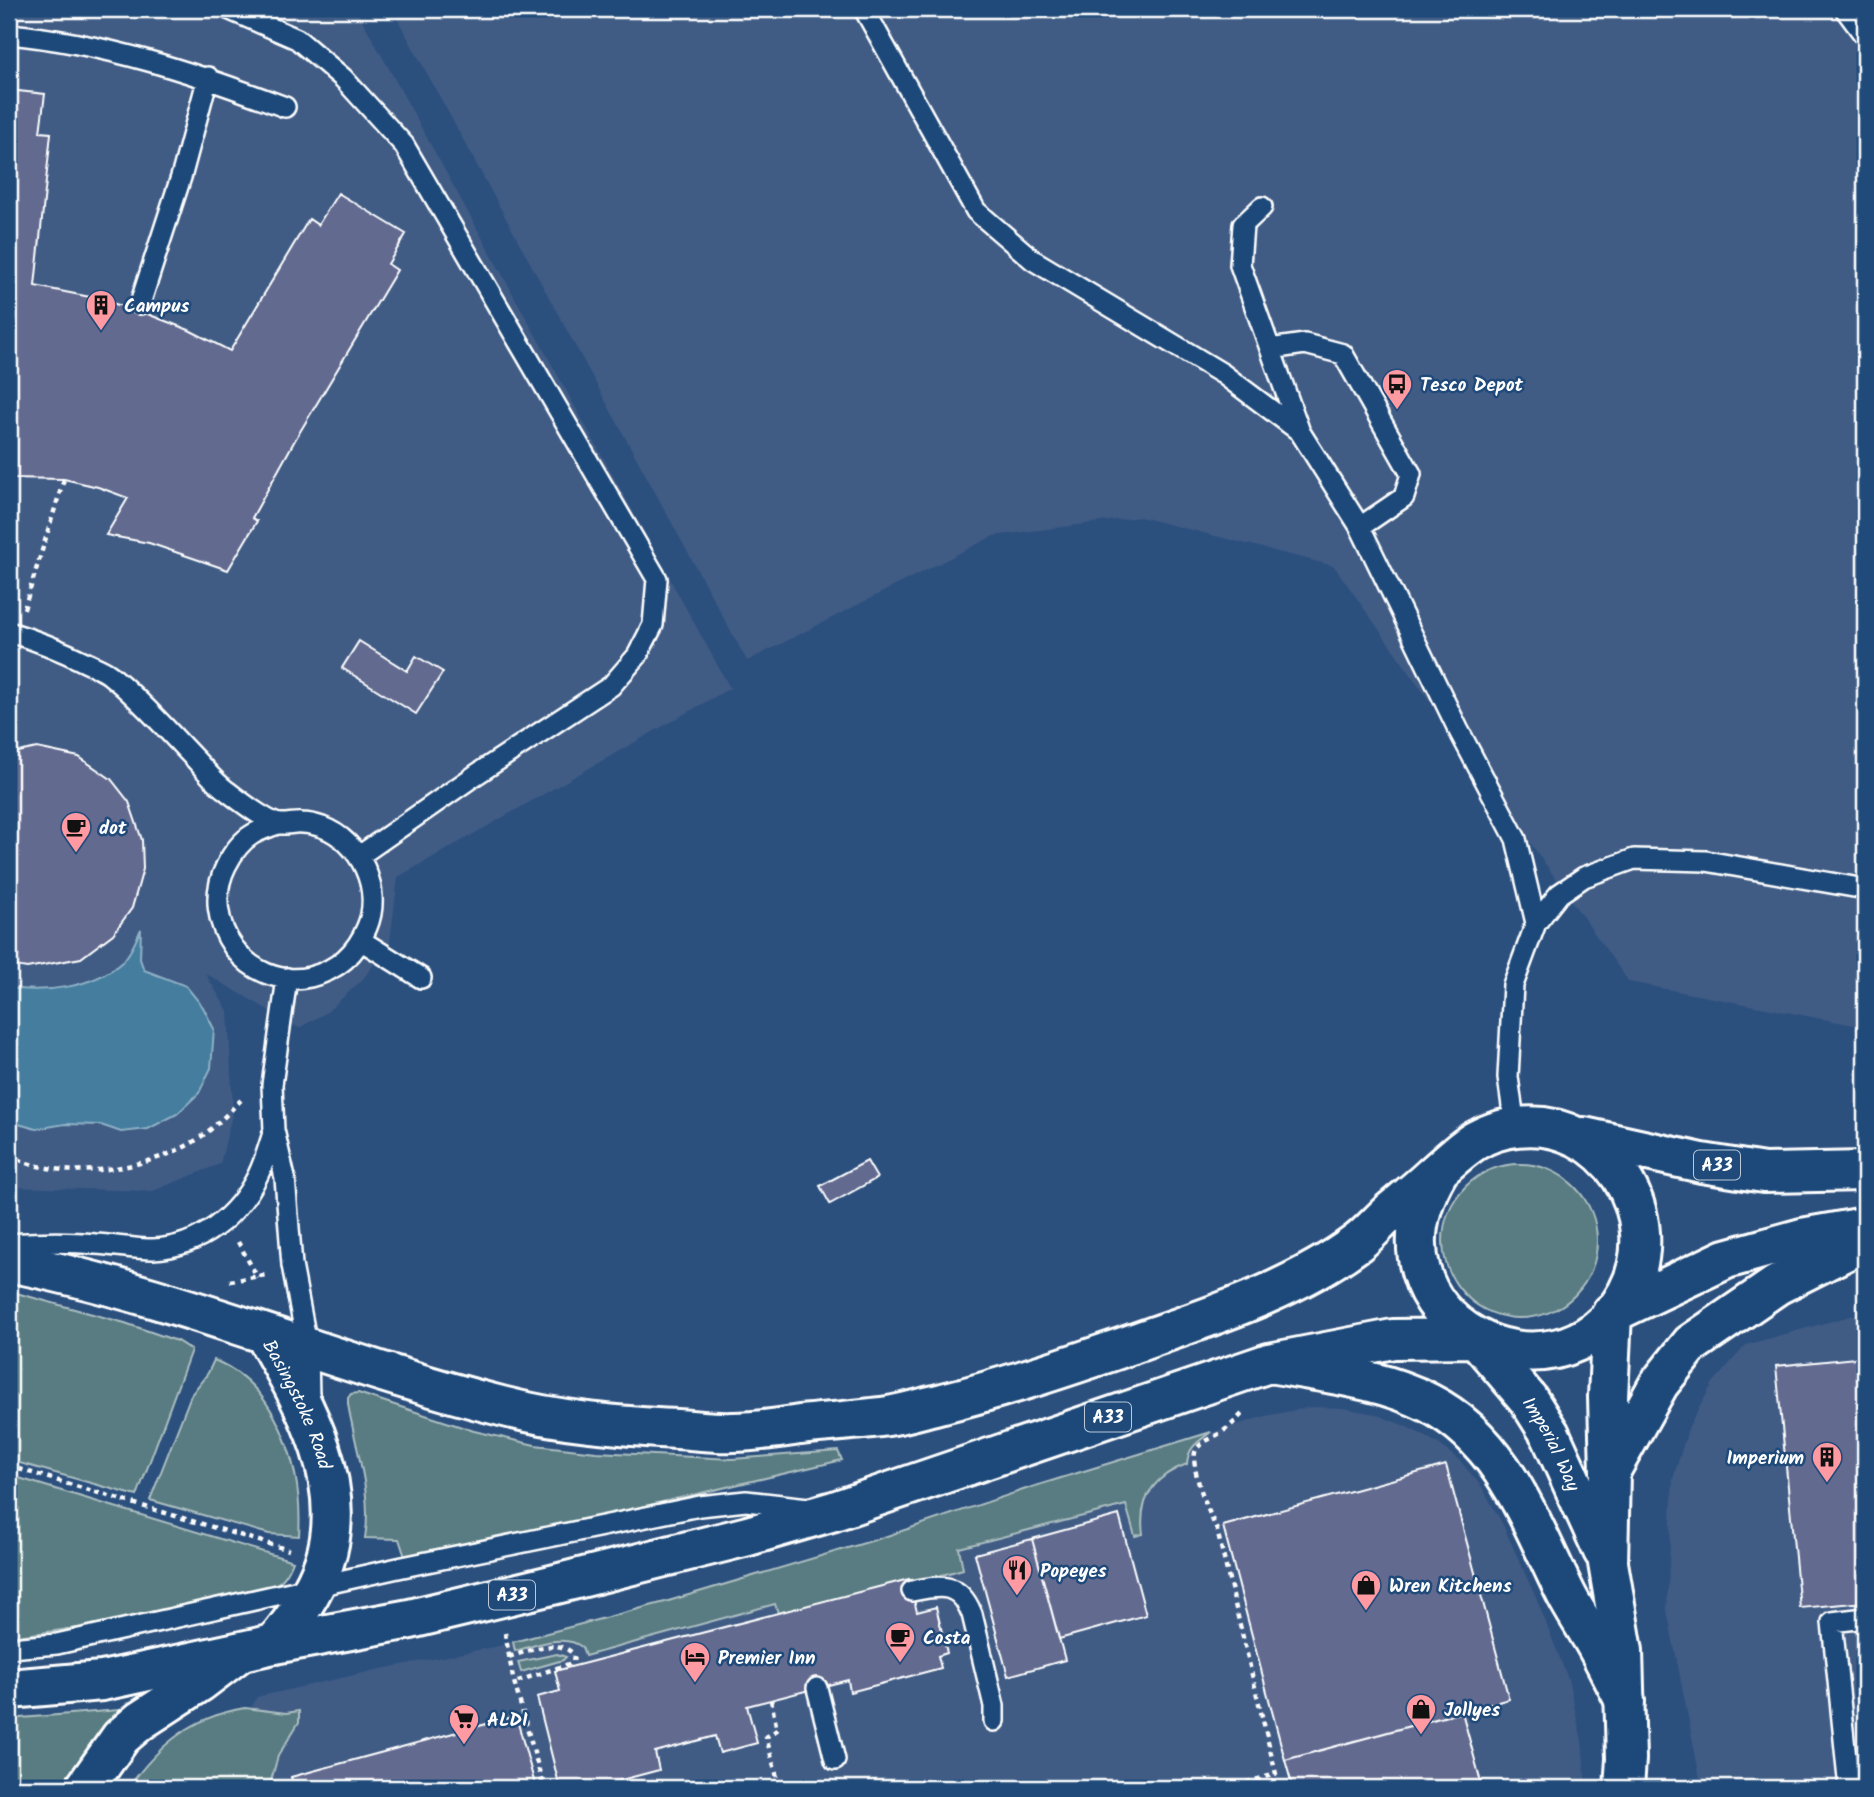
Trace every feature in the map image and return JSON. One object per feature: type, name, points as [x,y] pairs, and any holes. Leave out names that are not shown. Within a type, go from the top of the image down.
[{"type":"main road","points":[[265,1335],[508,1408],[619,1426],[733,1432],[891,1415],[1008,1386],[1160,1335],[1272,1291],[1358,1242],[1450,1158],[1472,1142],[1497,1130],[1515,1127],[1544,1127],[1572,1135],[1589,1143],[1618,1170],[1628,1186],[1640,1223],[1641,1242],[1636,1271],[1624,1298],[1612,1313],[1587,1335],[1541,1350],[1507,1349],[1476,1338],[1458,1327],[1430,1294],[1417,1253],[1416,1231],[1420,1210],[1438,1171]]},
{"type":"main road","name":"A33","points":[[1572,1135],[1702,1163],[1764,1173],[1865,1171]]},
{"type":"main road","points":[[1612,1313],[1726,1259],[1802,1238],[1865,1227]]},
{"type":"main road","points":[[1610,1472],[1659,1384],[1691,1344],[1777,1285],[1865,1241]]},
{"type":"main road","name":"Basingstoke Road","points":[[9,1262],[120,1289],[265,1335],[309,1416],[328,1481],[333,1522],[324,1564],[313,1587],[295,1618],[274,1644]]},
{"type":"main road","name":"Imperial Way","points":[[1612,1313],[1608,1397],[1608,1563],[1623,1651],[1624,1788]]},
{"type":"main road","name":"A33","points":[[9,1689],[102,1681],[274,1644],[410,1619],[748,1536],[834,1511],[1269,1363],[1393,1339],[1476,1338]]},
{"type":"main road","name":"Imperial Way","points":[[1476,1338],[1528,1399],[1550,1434],[1608,1563]]},
{"type":"main road","points":[[1269,1363],[1392,1388],[1432,1404],[1466,1429],[1507,1476],[1571,1605],[1591,1636],[1625,1701]]},
{"type":"main road","points":[[85,1788],[121,1737],[237,1654]]},
{"type":"lane","points":[[228,9],[297,39],[343,78],[404,145],[657,579],[653,625],[637,656],[611,686],[359,856]]},
{"type":"lane","points":[[864,9],[976,211],[1033,260],[1223,374],[1300,432]]},
{"type":"lane","points":[[1845,9],[1865,36]]},
{"type":"lane","points":[[9,34],[110,49],[208,77],[285,107]]},
{"type":"lane","points":[[140,304],[182,174],[208,77]]},
{"type":"lane","points":[[1262,207],[1243,225],[1240,265],[1300,432],[1360,527],[1458,729],[1516,839],[1536,923]]},
{"type":"lane","points":[[1270,349],[1305,344],[1343,354],[1411,474],[1404,497],[1360,527]]},
{"type":"lane","points":[[13,633],[51,645],[109,674],[224,790],[277,824]]},
{"type":"lane","points":[[300,822],[323,827],[343,839],[359,856],[369,876],[373,898],[370,920],[362,941],[347,958],[330,971],[308,977],[287,978],[260,971],[238,955],[223,932],[216,905],[220,878],[232,853],[252,834],[277,824],[300,822]]},
{"type":"lane","points":[[1515,1127],[1508,1077],[1513,985],[1536,923],[1559,894],[1584,877],[1634,859],[1706,861],[1865,889]]},
{"type":"lane","points":[[362,941],[421,978]]},
{"type":"lane","points":[[287,978],[272,1085],[274,1130],[285,1178],[292,1265],[308,1350],[309,1416]]},
{"type":"lane","points":[[9,1244],[55,1241],[154,1249],[198,1238],[224,1222],[243,1199],[258,1175],[274,1130]]},
{"type":"lane","points":[[9,1648],[57,1644],[700,1506],[746,1501],[834,1511]]},
{"type":"lane","points":[[912,1591],[944,1586],[959,1593],[967,1601],[995,1706],[994,1721]]},
{"type":"lane","points":[[1849,1788],[1832,1622],[1865,1618]]},
{"type":"lane","points":[[817,1688],[835,1760]]},
{"type":"path","points":[[13,633],[64,479]]},
{"type":"path","points":[[9,748],[9,754]]},
{"type":"path","points":[[9,1155],[34,1165],[77,1170],[134,1166],[183,1148],[217,1125],[274,1066]]},
{"type":"path","points":[[1227,1788],[1276,1774],[1217,1530],[1207,1508],[1193,1462],[1193,1453],[1198,1446],[1228,1429],[1242,1414]]},
{"type":"path","points":[[9,1466],[287,1550]]},
{"type":"path","points":[[505,1633],[515,1682],[544,1788]]},
{"type":"path","points":[[509,1657],[555,1646],[568,1649],[574,1655],[573,1662],[569,1664],[515,1682]]},
{"type":"path","points":[[771,1700],[777,1730],[766,1737],[780,1788]]},
{"type":"shaded area","points":[[9,9],[356,9],[730,688],[398,877],[390,942],[363,979],[327,1012],[299,1028],[205,973],[228,1011],[233,1111],[220,1164],[153,1191],[9,1187]]},
{"type":"shaded area","points":[[392,9],[1865,9],[1865,1027],[1629,982],[1334,566],[1140,517],[993,536],[747,661]]},
{"type":"shaded area","points":[[141,929],[140,959],[144,970],[186,986],[203,1007],[214,1029],[211,1068],[199,1093],[177,1114],[148,1129],[121,1132],[101,1125],[65,1124],[36,1129],[15,1123],[9,1116],[9,988],[53,989],[97,978],[125,959]]},
{"type":"shaded area","points":[[1865,1312],[1865,1788],[1702,1788],[1667,1610],[1673,1479],[1689,1426],[1713,1383],[1746,1345]]},
{"type":"shaded area","points":[[1311,1407],[1343,1408],[1375,1414],[1405,1426],[1436,1442],[1460,1461],[1482,1487],[1503,1525],[1536,1598],[1568,1679],[1582,1741],[1586,1788],[208,1788],[257,1697],[499,1646],[665,1602],[878,1539],[1035,1486],[1266,1416]]},
{"type":"green space","points":[[1520,1164],[1549,1170],[1574,1187],[1591,1212],[1597,1241],[1591,1270],[1574,1295],[1549,1312],[1520,1318],[1491,1312],[1466,1295],[1449,1270],[1443,1241],[1449,1212],[1466,1187],[1491,1170]]},
{"type":"green space","points":[[9,1291],[125,1323],[177,1341],[191,1350],[137,1496],[9,1460]]},
{"type":"green space","points":[[214,1360],[237,1373],[256,1390],[271,1410],[283,1434],[297,1485],[299,1536],[269,1534],[150,1500],[191,1395],[208,1373]]},
{"type":"green space","points":[[358,1393],[474,1431],[535,1445],[596,1452],[732,1459],[838,1451],[842,1460],[590,1519],[405,1557],[399,1539],[365,1538],[365,1488],[348,1404],[351,1394]]},
{"type":"green space","points":[[1211,1432],[1192,1449],[1187,1464],[1165,1475],[1151,1490],[1143,1510],[1143,1534],[1135,1536],[1126,1505],[959,1548],[963,1569],[910,1584],[778,1613],[775,1604],[585,1656],[582,1647],[567,1641],[549,1642],[515,1651],[513,1642],[665,1602],[878,1539],[1035,1486]]},
{"type":"green space","points":[[9,1475],[293,1561],[284,1578],[269,1588],[92,1626],[9,1637]]},
{"type":"green space","points":[[557,1654],[566,1657],[521,1672],[518,1662]]},
{"type":"green space","points":[[245,1708],[286,1713],[299,1711],[299,1722],[278,1756],[269,1788],[128,1788],[164,1746],[178,1735],[208,1718]]},
{"type":"green space","points":[[119,1710],[121,1714],[102,1729],[60,1788],[9,1788],[9,1719]]},
{"type":"building","name":"Campus","points":[[9,90],[45,94],[40,132],[51,133],[35,286],[95,298],[142,312],[189,330],[230,351],[309,219],[318,225],[338,193],[406,234],[388,264],[397,270],[295,440],[252,518],[257,521],[228,570],[149,543],[106,535],[128,498],[64,479],[9,478]]},
{"type":"building","points":[[359,641],[407,671],[416,656],[443,672],[416,714],[342,668]]},
{"type":"building","name":"dot","points":[[37,748],[79,757],[111,779],[129,802],[142,840],[143,869],[132,908],[113,934],[81,958],[27,968],[9,965],[9,754]]},
{"type":"building","points":[[867,1161],[877,1178],[830,1204],[820,1186]]},
{"type":"building","name":"Imperium","points":[[1865,1357],[1865,1602],[1800,1608],[1776,1366]]},
{"type":"building","name":"Wren Kitchens","points":[[1446,1465],[1509,1699],[1285,1760],[1223,1526]]},
{"type":"building","points":[[1119,1515],[1146,1615],[1059,1639],[1032,1539]]},
{"type":"building","name":"Popeyes","points":[[1032,1539],[1065,1660],[1008,1676],[975,1554]]},
{"type":"building","name":"Premier Inn","points":[[909,1579],[917,1612],[936,1607],[947,1653],[938,1656],[941,1668],[850,1692],[848,1680],[747,1706],[757,1743],[720,1753],[715,1736],[655,1752],[659,1770],[591,1788],[560,1788],[537,1697],[560,1691],[555,1671]]},
{"type":"building","name":"Jollyes","points":[[1462,1712],[1482,1786],[1404,1788],[1403,1784],[1386,1788],[1293,1788],[1285,1760]]},
{"type":"building","name":"ALDI","points":[[516,1716],[536,1788],[294,1788],[291,1777]]},
{"type":"place","name":"Campus","points":[[101,332]]},
{"type":"place","name":"Tesco Depot","points":[[1397,411]]},
{"type":"place","name":"dot","points":[[76,854]]},
{"type":"place","name":"Imperium","points":[[1827,1484]]},
{"type":"place","name":"Popeyes","points":[[1017,1597]]},
{"type":"place","name":"Wren Kitchens","points":[[1366,1612]]},
{"type":"place","name":"Costa","points":[[900,1664]]},
{"type":"place","name":"Premier Inn","points":[[695,1684]]},
{"type":"place","name":"Jollyes","points":[[1421,1736]]},
{"type":"place","name":"ALDI","points":[[464,1746]]}]
